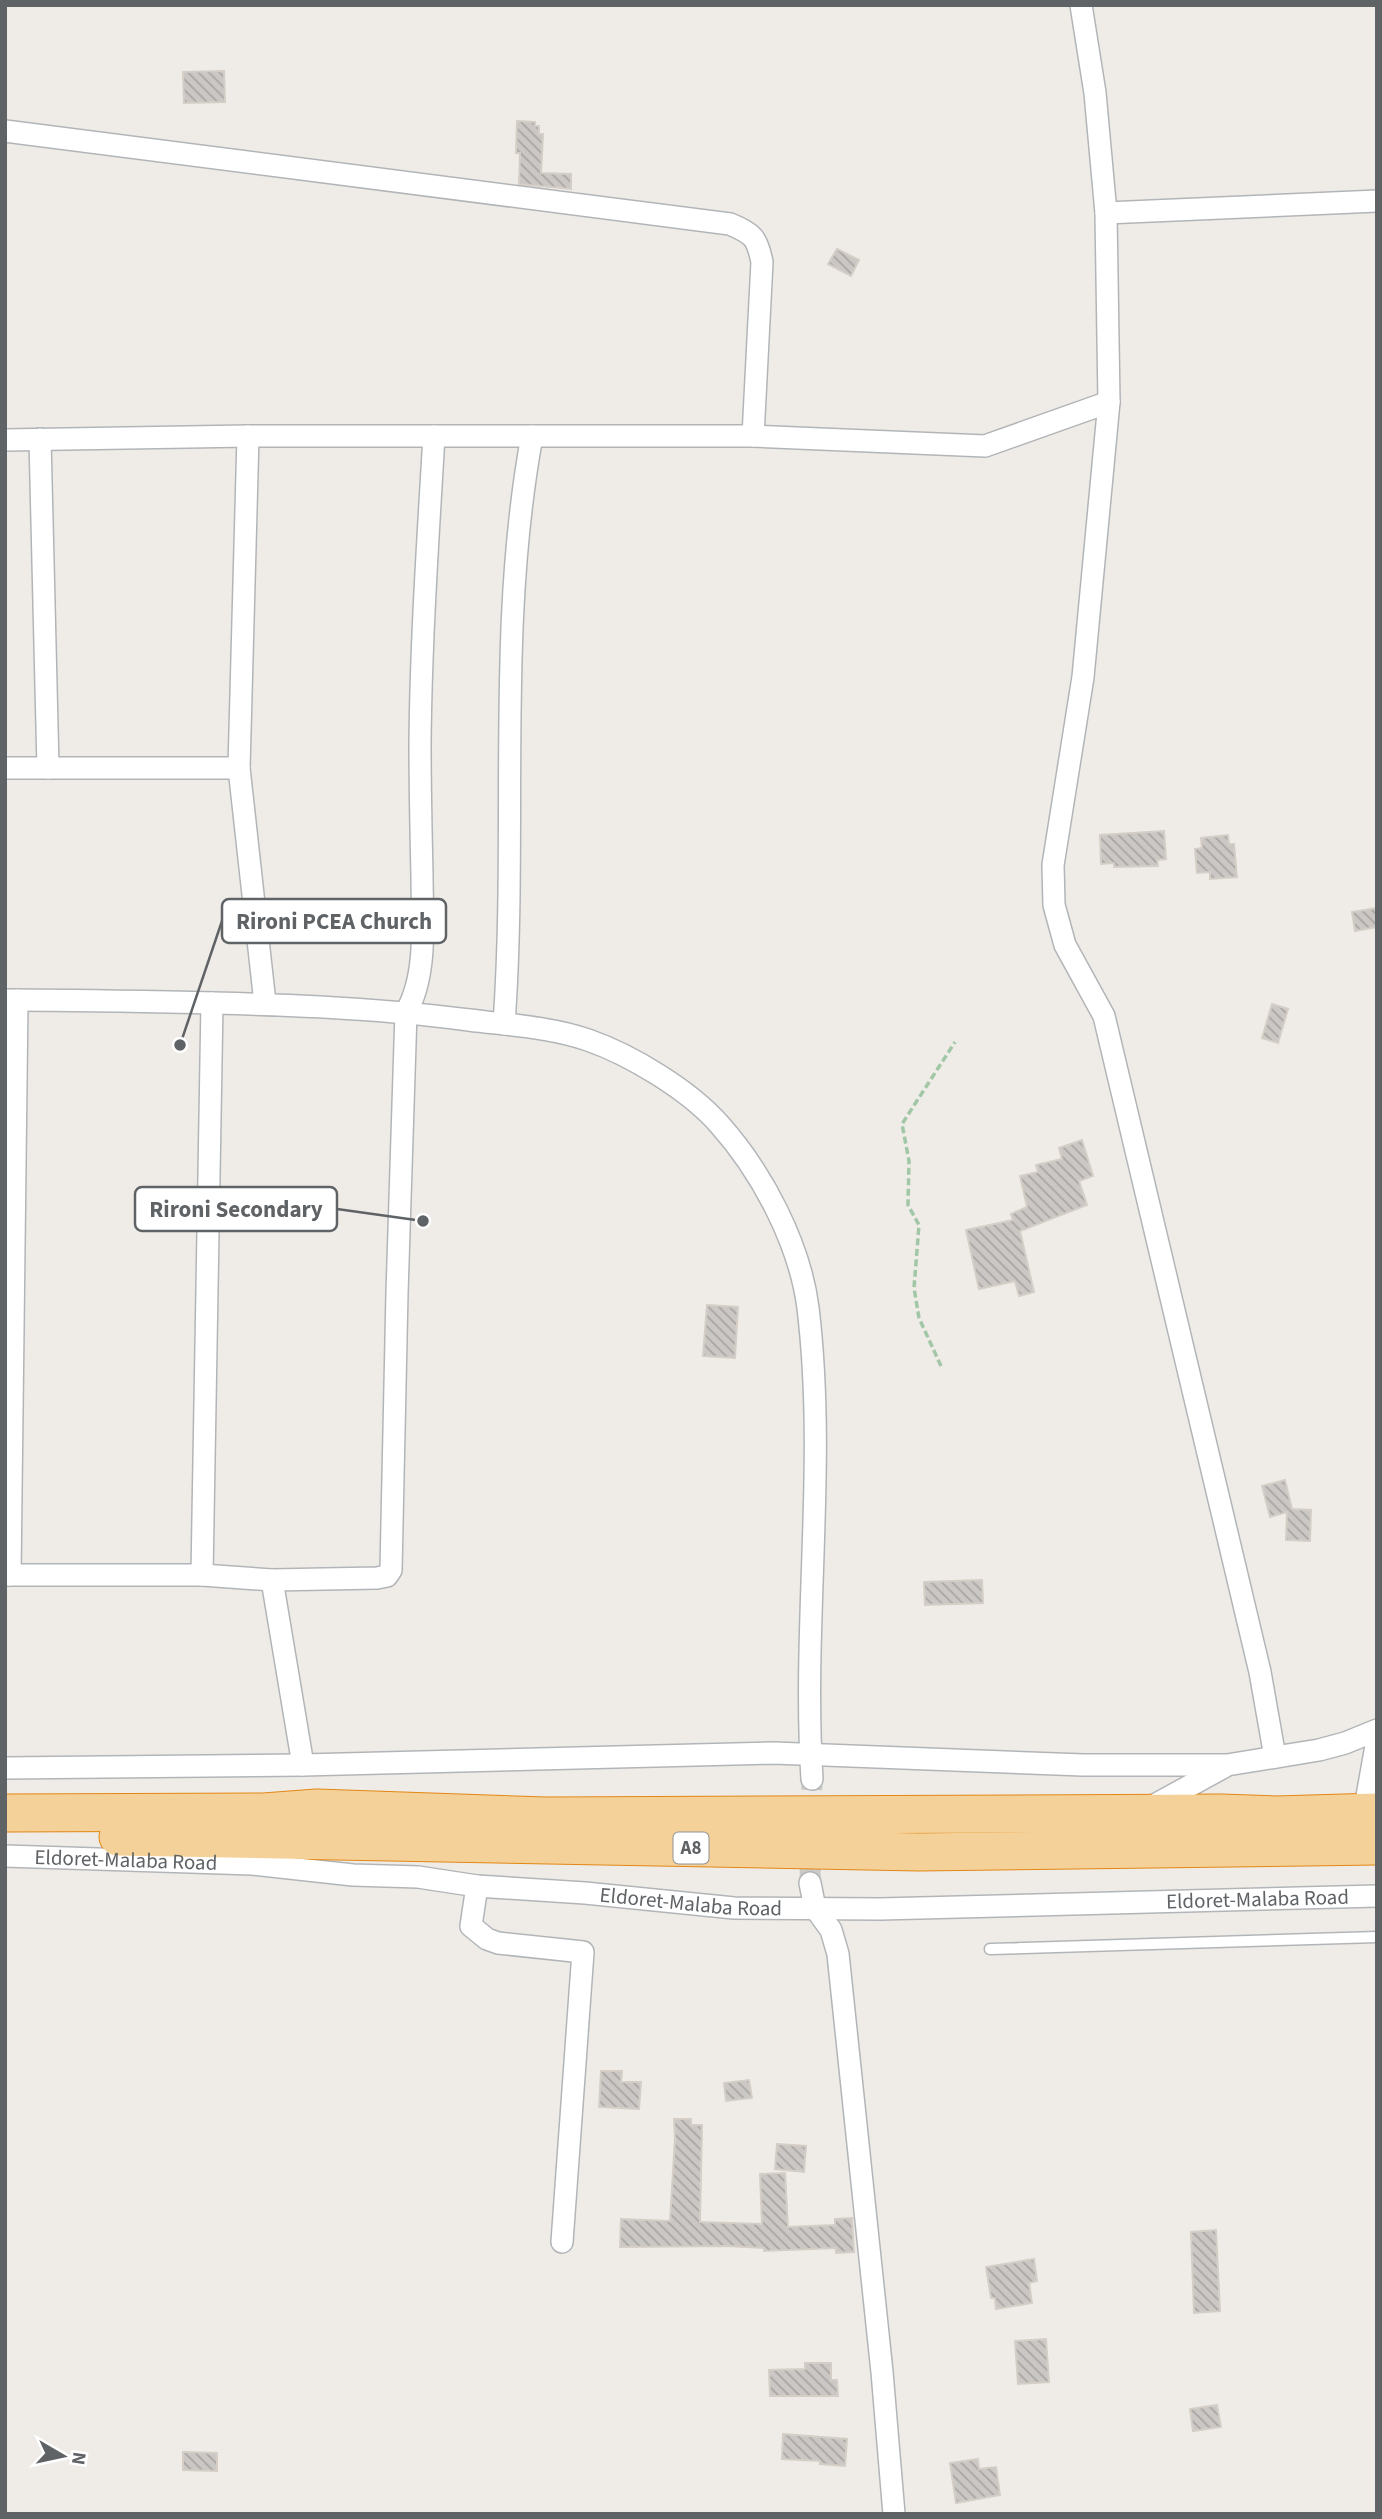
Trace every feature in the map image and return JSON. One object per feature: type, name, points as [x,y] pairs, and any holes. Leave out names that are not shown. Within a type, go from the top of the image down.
[{"type":"highway","name":"Eldoret-Malaba Road","points":[[5,1813],[264,1812],[317,1808],[546,1816],[1276,1815],[1370,1812]]},
{"type":"highway","name":"Eldoret-Malaba Road","points":[[5,1835],[919,1852],[1377,1846]]},
{"type":"street","points":[[1081,5],[1095,93],[1106,213],[1109,402],[1083,677],[1053,865],[1054,905],[1065,945],[1104,1016],[1260,1672],[1275,1757]]},
{"type":"street","points":[[5,131],[730,224],[748,232],[758,243],[762,262],[753,436]]},
{"type":"street","points":[[1106,213],[1377,201]]},
{"type":"street","points":[[5,440],[248,436],[753,436],[985,446],[1109,402]]},
{"type":"street","points":[[248,436],[239,768],[265,1003]]},
{"type":"street","points":[[434,436],[422,633],[420,744],[423,926],[419,978],[413,1001],[406,1012],[391,1570],[387,1576],[377,1578],[272,1580],[202,1575],[8,1575],[11,1000],[265,1003],[406,1012],[547,1030],[588,1040],[674,1084],[719,1124],[754,1172],[786,1230],[800,1268],[808,1306],[816,1392],[817,1479],[810,1668],[812,1779]]},
{"type":"street","points":[[505,1024],[509,916],[510,632],[522,489],[531,436]]},
{"type":"street","points":[[40,439],[48,768]]},
{"type":"street","points":[[5,768],[239,768]]},
{"type":"street","points":[[202,1575],[212,1003]]},
{"type":"street","points":[[272,1580],[303,1765]]},
{"type":"street","points":[[5,1768],[303,1765],[810,1754],[1083,1765],[1227,1765],[1345,1744],[1377,1730]]},
{"type":"street","points":[[1370,1812],[1377,1740]]},
{"type":"street","points":[[1140,1814],[1227,1765]]},
{"type":"street","name":"Eldoret-Malaba Road","points":[[5,1856],[252,1864],[353,1875],[418,1877],[477,1886],[585,1893],[734,1908],[880,1909],[1377,1896]]},
{"type":"street","points":[[810,1883],[815,1908],[831,1930],[838,1954],[882,2371],[894,2514]]},
{"type":"street","points":[[477,1886],[471,1926],[486,1939],[512,1946],[583,1952],[562,2242]]},
{"type":"lane","points":[[990,1949],[1377,1937]]},
{"type":"path","points":[[941,1366],[919,1318],[914,1288],[919,1224],[908,1205],[909,1161],[902,1124],[955,1042]]},
{"type":"building","points":[[224,71],[225,102],[184,103],[183,72]]},
{"type":"building","points":[[517,121],[535,122],[535,126],[539,126],[539,134],[543,134],[541,173],[571,174],[571,189],[519,184]]},
{"type":"building","points":[[837,249],[859,260],[851,276],[828,264]]},
{"type":"building","points":[[1164,831],[1166,859],[1157,860],[1158,866],[1114,867],[1114,863],[1101,864],[1100,835]]},
{"type":"building","points":[[1228,835],[1229,844],[1234,844],[1237,877],[1210,879],[1210,872],[1197,873],[1195,849],[1202,848],[1201,838]]},
{"type":"building","points":[[1377,908],[1377,927],[1355,931],[1352,912]]},
{"type":"building","points":[[1272,1004],[1288,1009],[1278,1043],[1262,1038]]},
{"type":"building","points":[[1082,1140],[1093,1176],[1079,1181],[1087,1205],[1020,1231],[1034,1292],[1019,1296],[1015,1281],[979,1289],[966,1230],[1013,1220],[1011,1214],[1027,1207],[1020,1176],[1038,1172],[1036,1165],[1062,1159],[1059,1148]]},
{"type":"building","points":[[707,1305],[738,1307],[735,1358],[703,1356]]},
{"type":"building","points":[[1285,1480],[1292,1509],[1311,1510],[1310,1541],[1286,1540],[1287,1512],[1270,1517],[1262,1486]]},
{"type":"building","points":[[982,1580],[983,1603],[925,1605],[924,1582]]},
{"type":"building","points":[[601,2071],[622,2071],[621,2082],[641,2082],[639,2109],[599,2107]]},
{"type":"building","points":[[749,2080],[752,2098],[726,2101],[724,2083]]},
{"type":"building","points":[[674,2119],[691,2119],[691,2125],[702,2125],[700,2222],[762,2224],[760,2174],[785,2173],[788,2227],[835,2225],[835,2219],[852,2218],[854,2252],[836,2253],[836,2248],[764,2251],[764,2248],[727,2246],[620,2247],[621,2219],[670,2221]]},
{"type":"building","points":[[777,2144],[806,2146],[804,2172],[775,2169]]},
{"type":"building","points":[[1216,2230],[1220,2311],[1194,2313],[1191,2232]]},
{"type":"building","points":[[1034,2259],[1037,2281],[1029,2283],[1032,2303],[996,2309],[995,2298],[991,2298],[986,2267]]},
{"type":"building","points":[[1046,2339],[1049,2382],[1018,2384],[1015,2341]]},
{"type":"building","points":[[805,2363],[831,2363],[831,2380],[837,2380],[838,2396],[770,2396],[769,2370],[805,2369]]},
{"type":"building","points":[[1217,2405],[1221,2427],[1193,2431],[1190,2409]]},
{"type":"building","points":[[783,2434],[847,2439],[845,2466],[820,2464],[820,2461],[782,2459]]},
{"type":"building","points":[[183,2452],[217,2453],[217,2471],[183,2470]]},
{"type":"building","points":[[978,2459],[979,2469],[996,2467],[1000,2495],[956,2503],[950,2463]]},
{"type":"tunnel","points":[[810,1883],[812,1779]]},
{"type":"place","name":"Rironi PCEA Church","points":[[180,1045]]},
{"type":"place","name":"Rironi Secondary","points":[[423,1221]]}]
